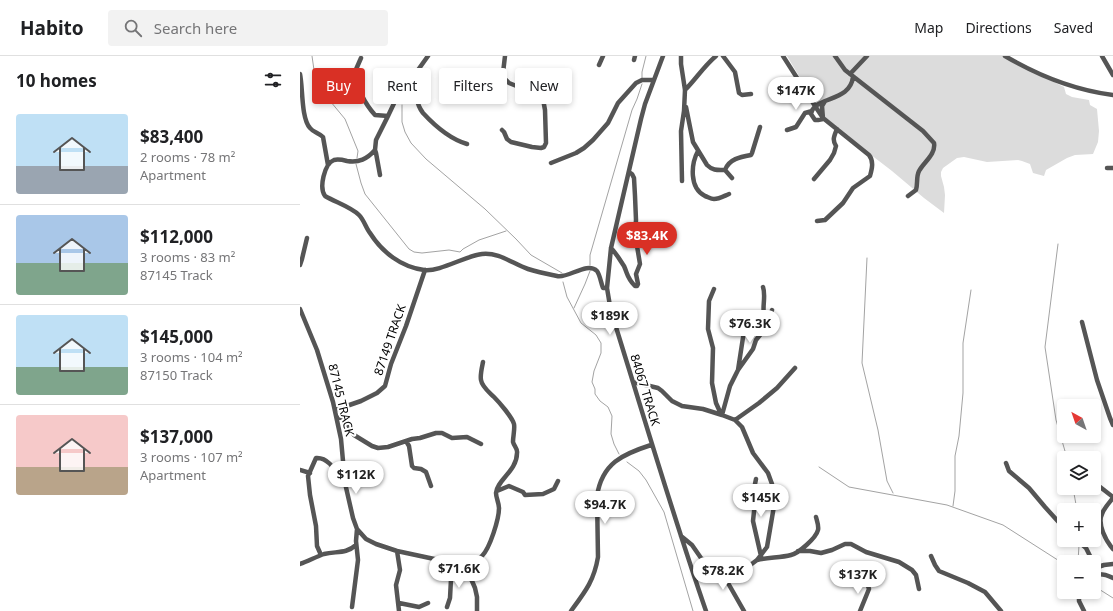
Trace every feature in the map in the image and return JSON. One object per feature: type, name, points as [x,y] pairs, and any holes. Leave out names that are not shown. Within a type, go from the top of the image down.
[{"type":"street","points":[[420,68],[428,56]]},
{"type":"street","points":[[502,130],[508,140],[516,143],[540,148],[544,147],[546,143],[545,110],[543,99],[539,95],[509,83],[504,78],[503,73],[505,56]]},
{"type":"street","points":[[599,65],[603,56]]},
{"type":"street","name":"84067 TRACK","points":[[663,56],[641,119],[611,248],[607,288],[613,318],[652,446],[706,611]]},
{"type":"street","points":[[680,56],[685,90],[681,131],[682,181]]},
{"type":"street","points":[[685,90],[706,65],[716,56]]},
{"type":"street","points":[[723,56],[735,72],[739,93],[742,95],[751,94]]},
{"type":"street","points":[[790,56],[784,58],[823,118],[870,157],[872,166],[871,174],[853,188],[843,203],[825,220],[817,221]]},
{"type":"street","points":[[835,56],[841,65],[852,76],[923,131],[934,143],[934,150],[918,174],[916,190],[908,196]]},
{"type":"street","points":[[823,118],[815,120],[811,114],[815,106],[845,92],[852,83],[852,76],[867,56]]},
{"type":"street","points":[[1005,56],[1025,67],[1066,85],[1113,95]]},
{"type":"street","points":[[1102,56],[1113,75]]},
{"type":"street","points":[[361,58],[354,74],[357,80],[357,87],[370,110],[375,115],[388,116]]},
{"type":"street","points":[[1107,67],[1113,65]]},
{"type":"street","points":[[300,74],[307,124],[311,129],[323,137],[328,165],[323,179],[322,190],[325,196],[358,214],[373,238],[391,257],[407,265],[425,270],[438,268],[479,255],[492,254],[529,269],[560,277],[585,268],[592,268],[598,273],[603,288],[607,288]]},
{"type":"street","points":[[551,163],[576,153],[584,148],[608,123],[618,103],[636,83],[642,80],[654,80]]},
{"type":"street","points":[[685,100],[692,137],[698,151],[710,168],[726,170]]},
{"type":"street","points":[[823,118],[821,109],[825,101]]},
{"type":"street","points":[[380,175],[375,150],[376,140],[394,104]]},
{"type":"street","points":[[419,104],[424,113],[446,133],[456,140],[466,144]]},
{"type":"street","points":[[788,130],[794,128],[805,113],[812,111]]},
{"type":"street","points":[[726,170],[732,160],[752,154],[760,127]]},
{"type":"street","points":[[814,179],[834,153],[836,146],[833,143],[833,140],[837,130]]},
{"type":"street","points":[[328,165],[335,160],[362,160],[375,150]]},
{"type":"street","points":[[698,151],[693,175],[694,185],[704,195],[714,199],[729,194]]},
{"type":"street","points":[[1106,168],[1113,168]]},
{"type":"street","points":[[726,170],[732,178]]},
{"type":"street","points":[[611,248],[624,267],[629,279],[635,286],[637,286],[636,274],[640,264],[635,234],[636,220],[634,178],[629,172]]},
{"type":"street","points":[[300,265],[307,238]]},
{"type":"street","name":"87149 TRACK","points":[[335,410],[361,401],[377,393],[385,386],[391,364],[425,270]]},
{"type":"street","points":[[763,287],[764,315],[768,322]]},
{"type":"street","points":[[714,289],[709,301],[708,329],[713,348],[712,382],[716,403],[722,415]]},
{"type":"street","name":"87145 TRACK","points":[[300,309],[326,375],[337,417],[341,439],[345,483],[357,529]]},
{"type":"street","points":[[722,415],[730,386],[738,370],[753,349],[756,340],[763,332],[772,310]]},
{"type":"street","points":[[738,370],[744,331],[749,314]]},
{"type":"street","points":[[1082,322],[1097,380],[1113,425]]},
{"type":"street","points":[[455,564],[458,562],[475,561],[479,559],[486,551],[498,518],[499,505],[497,491],[513,468],[518,452],[513,443],[514,424],[499,402],[481,382],[483,362]]},
{"type":"street","points":[[735,420],[777,388],[795,368]]},
{"type":"street","points":[[633,382],[658,388],[672,401],[682,406],[703,409],[735,420],[742,427],[752,453],[758,458],[768,473],[773,488],[774,506],[770,535],[766,549],[757,560],[741,572],[729,572],[711,565]]},
{"type":"street","points":[[337,417],[344,420],[349,430],[354,435],[375,448],[388,447],[436,433],[442,433],[452,438],[467,438],[481,444]]},
{"type":"street","points":[[406,441],[409,446],[412,466],[426,472],[431,486]]},
{"type":"street","points":[[571,611],[592,581],[598,557],[597,496],[598,488],[604,475],[608,469],[621,457],[652,446]]},
{"type":"street","points":[[322,555],[317,546],[315,520],[308,476],[317,457],[328,462],[345,483]]},
{"type":"street","points":[[1006,463],[1009,471],[1029,488],[1057,521]]},
{"type":"street","points":[[300,470],[310,473]]},
{"type":"street","points":[[756,479],[754,484],[755,502],[753,521],[761,556]]},
{"type":"street","points":[[497,491],[509,486],[525,495],[543,494],[554,489],[558,481]]},
{"type":"street","points":[[1101,488],[1113,498],[1103,511],[1101,517],[1103,531],[1109,544],[1113,548]]},
{"type":"street","points":[[757,560],[792,555],[798,552],[808,543],[817,531],[818,526],[816,517]]},
{"type":"street","points":[[352,607],[358,560],[356,545],[357,529]]},
{"type":"street","points":[[357,529],[362,536],[369,541],[397,551],[455,564],[468,575],[472,581],[477,598],[477,611]]},
{"type":"street","points":[[681,536],[687,540],[701,558],[711,565],[728,583],[744,611]]},
{"type":"street","points":[[798,552],[810,551],[821,553],[845,544],[850,544],[862,551],[899,562],[912,570],[916,575],[919,590]]},
{"type":"street","points":[[300,564],[333,552],[348,551],[356,545]]},
{"type":"street","points":[[397,551],[399,566],[396,585],[399,611]]},
{"type":"street","points":[[931,556],[939,571],[985,592],[1001,611]]},
{"type":"street","points":[[447,607],[450,598],[451,579],[455,564]]},
{"type":"street","points":[[1101,565],[1113,564]]},
{"type":"street","points":[[1101,574],[1113,578]]},
{"type":"street","points":[[860,611],[869,589],[862,579]]},
{"type":"street","points":[[1079,599],[1084,611]]},
{"type":"street","points":[[399,603],[419,607],[428,603]]},
{"type":"shaded area","points":[[787,56],[1006,56],[1010,60],[1064,87],[1066,94],[1072,97],[1089,100],[1090,105],[1097,109],[1099,131],[1098,142],[1093,154],[1075,155],[1067,158],[1046,170],[1044,176],[1033,173],[1030,164],[1018,160],[987,162],[964,157],[957,158],[943,168],[941,172],[945,195],[944,213],[821,113]]},
{"type":"waterway","points":[[312,56],[314,70],[321,90],[345,119],[358,151],[357,158]]},
{"type":"waterway","points":[[642,78],[646,56]]},
{"type":"waterway","points":[[590,265],[590,255],[632,110],[642,84]]},
{"type":"waterway","points":[[402,105],[402,122],[405,132],[411,143],[426,159],[485,209],[531,255],[562,273]]},
{"type":"waterway","points":[[356,164],[365,194],[409,249],[414,252],[422,253],[449,250],[460,252],[479,240],[506,231]]},
{"type":"waterway","points":[[1058,244],[1045,347],[1056,420],[1065,451]]},
{"type":"waterway","points":[[867,258],[862,363],[878,430],[887,481],[893,493]]},
{"type":"waterway","points":[[574,308],[590,271]]},
{"type":"waterway","points":[[563,282],[567,297],[581,323],[596,335],[601,343],[601,353],[594,371],[592,382],[595,389],[595,394],[600,401],[608,407],[612,416],[611,434],[619,454]]},
{"type":"waterway","points":[[953,506],[955,491],[955,456],[959,436],[963,393],[963,343],[971,290]]},
{"type":"waterway","points":[[627,462],[639,471],[646,480],[664,512],[693,611]]},
{"type":"waterway","points":[[819,467],[849,487],[947,505],[1003,525],[1057,560]]},
{"type":"waterway","points":[[1074,495],[1076,503]]},
{"type":"waterway","points":[[1078,555],[1079,547]]},
{"type":"waterway","points":[[1101,590],[1113,598]]}]
